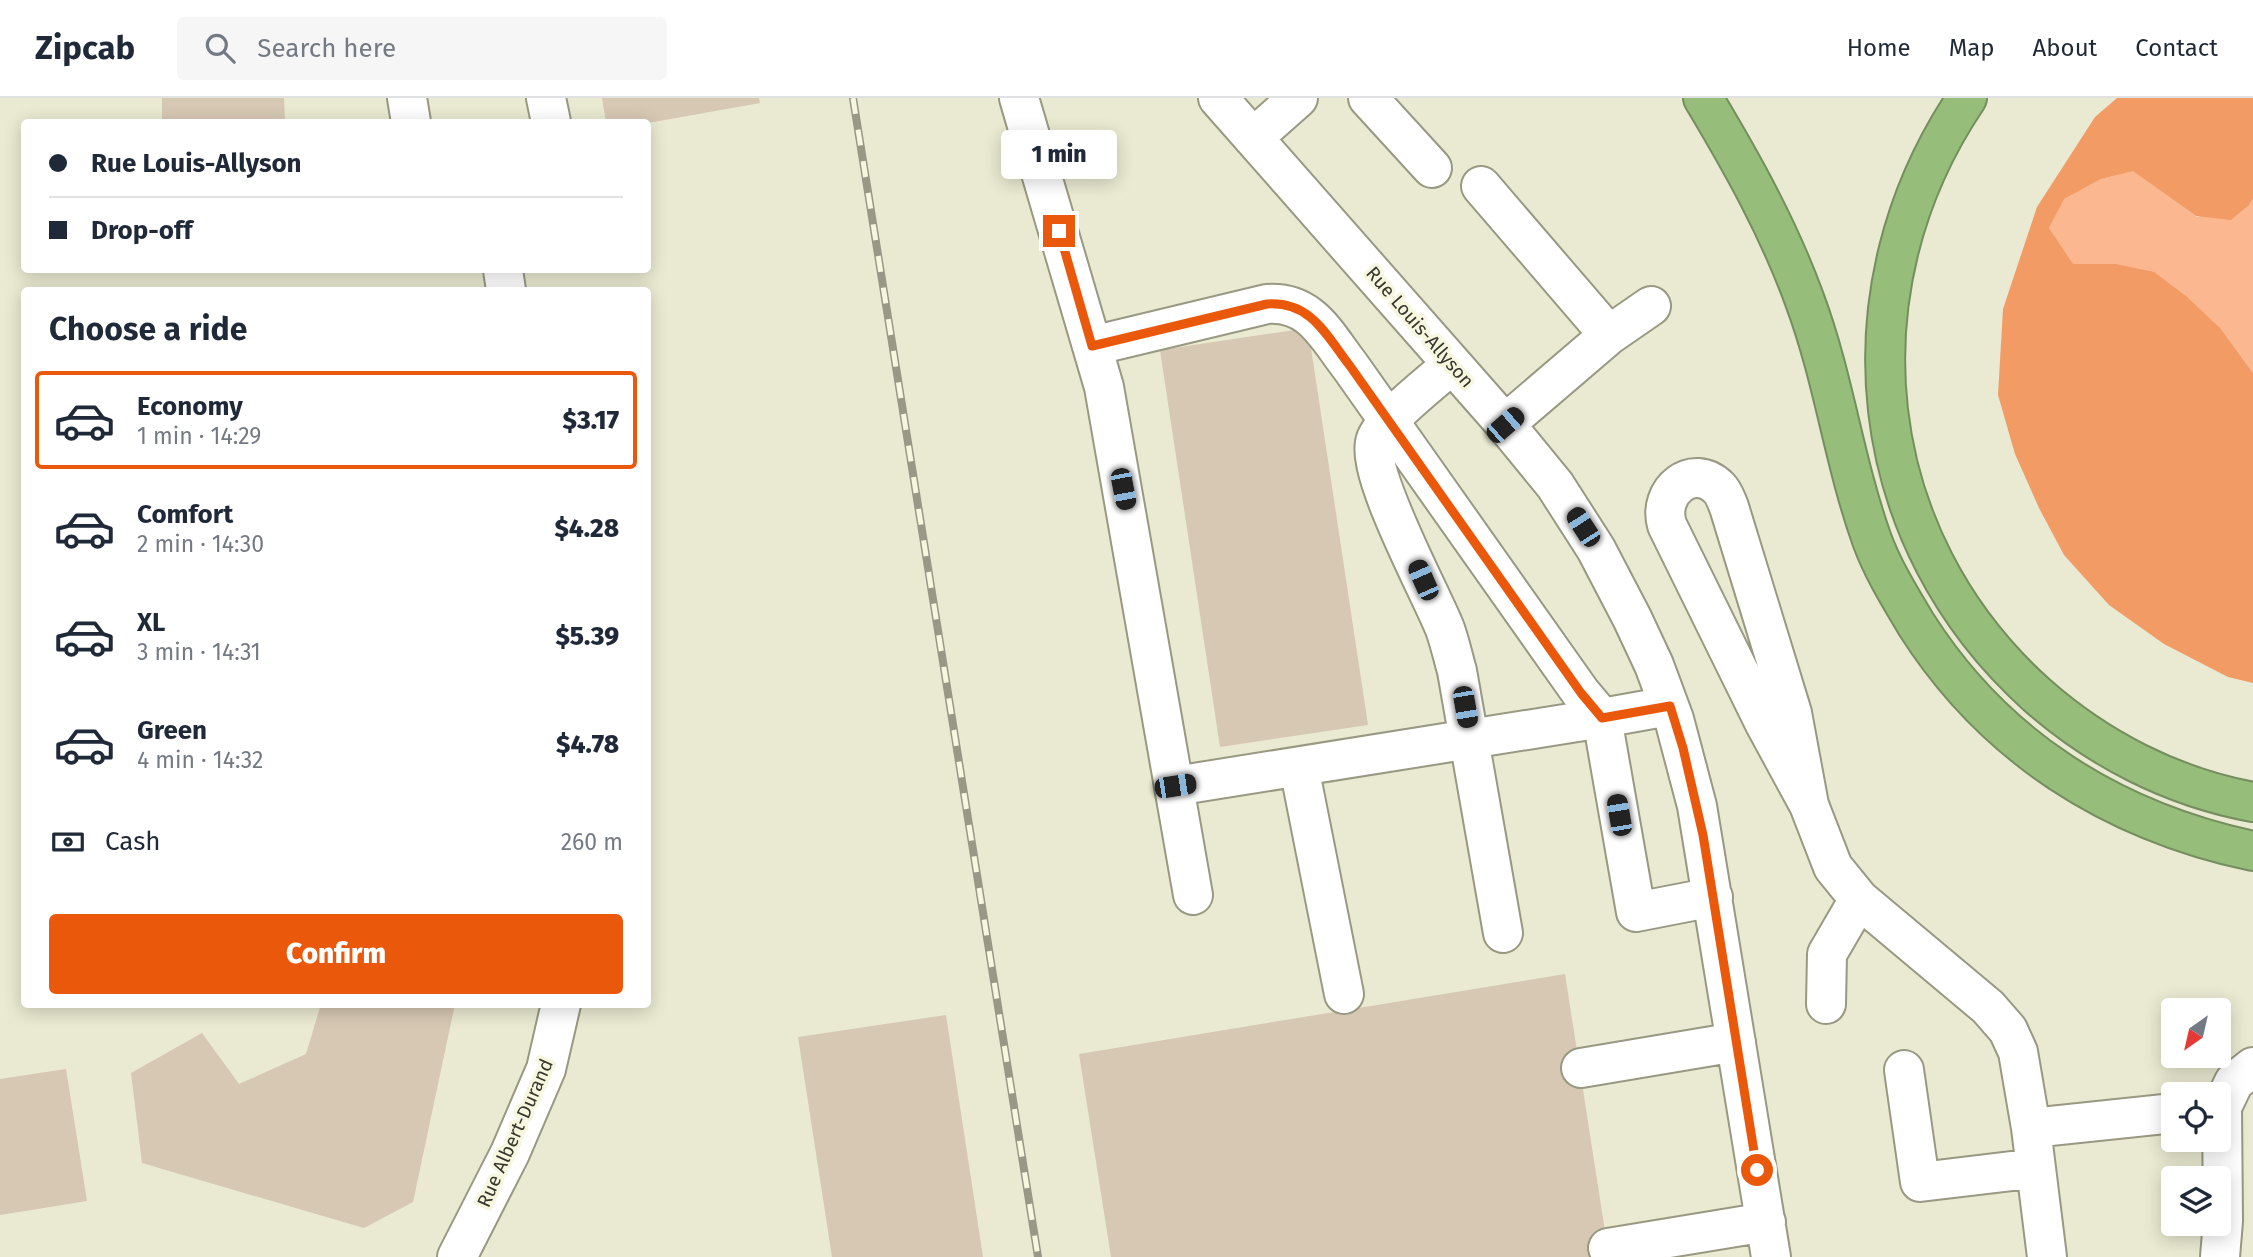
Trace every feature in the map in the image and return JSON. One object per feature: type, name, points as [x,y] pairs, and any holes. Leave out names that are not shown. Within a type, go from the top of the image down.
[{"type":"highway","points":[[1703,98],[1758,194],[1805,301],[1826,370],[1853,479],[1874,543],[1905,606],[1945,666],[1991,717],[2017,740],[2073,781],[2109,802],[2154,822],[2253,851]]},
{"type":"highway","points":[[1967,98],[1933,153],[1914,198],[1898,248],[1888,307],[1885,371],[1889,426],[1899,472],[1917,529],[1936,569],[1983,638],[2012,672],[2060,715],[2150,770],[2194,786],[2253,802]]},
{"type":"street","points":[[407,98],[410,119]]},
{"type":"street","points":[[546,98],[550,119]]},
{"type":"street","points":[[1020,98],[1109,412],[1193,895]]},
{"type":"street","name":"Rue Louis-Allyson","points":[[1218,98],[1555,485],[1596,549],[1632,618],[1670,706],[1692,786],[1713,897],[1769,1240]]},
{"type":"street","points":[[1253,138],[1298,98]]},
{"type":"street","points":[[1368,98],[1432,168]]},
{"type":"street","points":[[1481,186],[1609,335]]},
{"type":"street","points":[[1092,346],[1267,304],[1289,304],[1305,312],[1319,325],[1581,693],[1602,718],[1636,912],[1713,897]]},
{"type":"street","points":[[1505,425],[1609,335],[1651,306]]},
{"type":"street","points":[[1452,364],[1389,421],[1376,439],[1373,451],[1375,466],[1389,504],[1445,630],[1457,671],[1503,933]]},
{"type":"street","points":[[1808,805],[1791,713],[1730,507],[1724,495],[1712,483],[1698,479],[1684,481],[1674,488],[1667,498],[1664,512],[1667,525],[1808,805],[1833,867],[1859,899],[1988,1007],[2008,1030],[2018,1052],[2031,1128],[2047,1257]]},
{"type":"street","points":[[1175,786],[1670,706]]},
{"type":"street","points":[[1299,767],[1344,994]]},
{"type":"street","points":[[1826,1004],[1827,954],[1859,899]]},
{"type":"street","name":"Rue Albert-Durand","points":[[457,1257],[510,1153],[546,1069],[560,1008]]},
{"type":"street","points":[[1581,1068],[1736,1042]]},
{"type":"street","points":[[2231,1088],[2253,1067]]},
{"type":"street","points":[[1904,1070],[1920,1182],[2036,1168]]},
{"type":"street","points":[[2031,1128],[2161,1114]]},
{"type":"street","points":[[2222,1152],[2225,1253]]},
{"type":"street","points":[[1608,1248],[1769,1240]]},
{"type":"shaded area","points":[[2117,98],[2253,98],[2253,199],[2231,220],[2196,216],[2133,171],[2101,179],[2064,199],[2049,228],[2073,264],[2116,264],[2154,272],[2186,296],[2221,329],[2253,373],[2253,683],[2228,677],[2164,644],[2109,605],[2064,555],[2015,454],[1998,395],[2003,309],[2037,207],[2095,117]]},
{"type":"shaded area","points":[[2133,170],[2197,217],[2249,205],[2253,199],[2253,373],[2221,329],[2116,264],[2072,264],[2049,228],[2063,199],[2101,179]]},
{"type":"building","points":[[162,98],[284,98],[285,119],[162,119]]},
{"type":"building","points":[[602,98],[759,98],[760,103],[651,122],[651,119],[606,119]]},
{"type":"building","points":[[1308,328],[1368,725],[1220,747],[1160,350]]},
{"type":"building","points":[[1565,974],[1609,1257],[1111,1257],[1079,1054]]},
{"type":"building","points":[[320,1008],[454,1008],[413,1202],[364,1228],[142,1163],[131,1073],[202,1033],[239,1084],[306,1054]]},
{"type":"building","points":[[946,1015],[983,1257],[832,1257],[798,1037]]},
{"type":"building","points":[[66,1069],[87,1201],[0,1215],[0,1079]]},
{"type":"railway","points":[[853,98],[1038,1257]]},
{"type":"route","points":[[1059,231],[1092,346],[1267,304],[1289,304],[1305,312],[1319,325],[1350,366],[1581,693],[1602,718],[1670,706],[1683,748],[1703,835],[1757,1170]]}]
